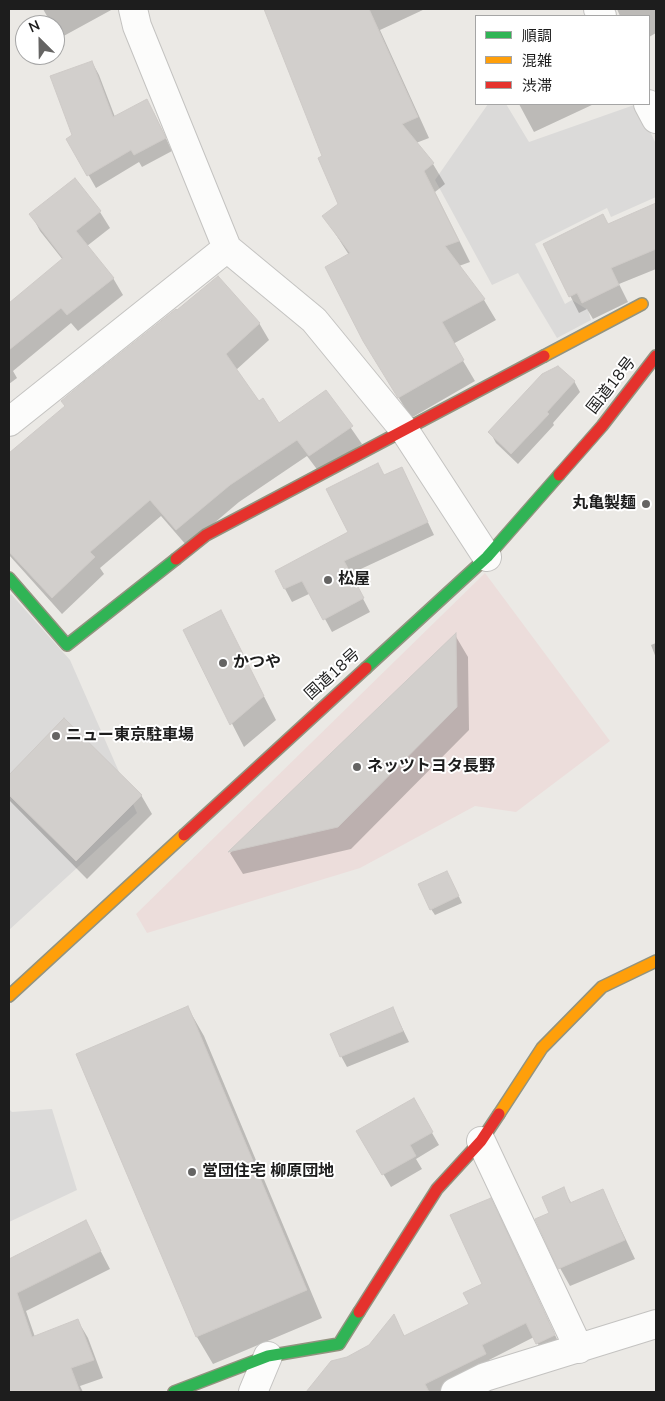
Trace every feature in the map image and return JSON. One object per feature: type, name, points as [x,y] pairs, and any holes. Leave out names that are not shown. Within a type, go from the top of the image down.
[{"type":"main road","points":[[9,578],[67,646],[206,535],[642,304]]},
{"type":"main road","name":"国道18号","points":[[9,996],[487,557],[602,426],[656,356]]},
{"type":"main road","points":[[174,1392],[268,1356],[339,1344],[437,1189],[481,1141],[542,1048],[602,987],[656,961]]},
{"type":"street","points":[[134,9],[137,26],[227,248],[314,320],[405,431],[487,557]]},
{"type":"street","points":[[649,105],[656,119]]},
{"type":"street","points":[[9,422],[227,248]]},
{"type":"street","points":[[481,1141],[579,1348]]},
{"type":"street","points":[[455,1392],[485,1377],[656,1324]]},
{"type":"street","points":[[253,1392],[268,1356]]},
{"type":"shaded area","points":[[487,105],[507,105],[529,142],[637,105],[656,144],[656,197],[611,217],[607,208],[535,244],[565,304],[572,300],[588,310],[591,320],[557,338],[518,273],[492,285],[435,180]]},
{"type":"shaded area","name":"ネッツトヨタ長野","points":[[485,573],[610,741],[516,812],[475,806],[360,868],[147,933],[136,914]]},
{"type":"shaded area","name":"ニュー東京駐車場","points":[[11,594],[70,660],[137,813],[9,930],[9,596]]},
{"type":"shaded area","points":[[9,1109],[12,1112],[52,1109],[77,1190],[9,1222]]},
{"type":"building","points":[[264,9],[369,9],[418,117],[402,124],[434,163],[424,171],[459,241],[445,246],[485,299],[442,322],[464,360],[398,398],[363,341],[325,267],[350,253],[322,216],[338,204],[318,158],[322,156]]},
{"type":"building","points":[[92,61],[113,117],[147,99],[166,138],[134,155],[131,150],[87,176],[66,139],[72,135],[50,76]]},
{"type":"building","points":[[75,178],[101,211],[76,231],[114,278],[67,315],[61,308],[9,350],[9,303],[63,258],[29,214]]},
{"type":"building","points":[[656,203],[656,249],[611,268],[619,285],[582,303],[577,293],[569,297],[543,244],[603,214],[608,224]]},
{"type":"building","points":[[218,276],[260,323],[226,354],[259,401],[263,398],[279,423],[326,390],[353,426],[309,456],[297,440],[230,485],[176,530],[150,500],[90,552],[95,557],[52,598],[9,552],[9,453],[65,406],[61,401]]},
{"type":"building","points":[[558,366],[575,381],[547,412],[549,414],[511,454],[488,432],[542,374]]},
{"type":"building","points":[[378,463],[384,475],[402,467],[428,522],[344,561],[364,598],[323,620],[302,581],[284,589],[275,571],[348,532],[326,489]]},
{"type":"building","name":"かつや","points":[[221,610],[264,696],[230,725],[183,630]]},
{"type":"building","name":"ネッツトヨタ長野","points":[[456,633],[457,707],[338,827],[228,852]]},
{"type":"building","points":[[64,718],[142,795],[76,861],[9,795],[9,775]]},
{"type":"building","points":[[447,871],[459,896],[430,910],[418,884]]},
{"type":"building","name":"営団住宅 柳原団地","points":[[188,1006],[307,1290],[196,1337],[76,1054]]},
{"type":"building","points":[[393,1007],[403,1031],[340,1057],[330,1034]]},
{"type":"building","points":[[414,1098],[433,1132],[410,1145],[416,1156],[382,1175],[356,1131]]},
{"type":"building","points":[[564,1187],[570,1203],[603,1189],[625,1240],[558,1269],[535,1219],[549,1213],[542,1197]]},
{"type":"building","points":[[491,1198],[555,1335],[536,1344],[526,1323],[482,1345],[486,1354],[425,1384],[429,1392],[306,1392],[331,1361],[347,1357],[369,1345],[394,1314],[404,1336],[469,1304],[463,1293],[482,1284],[450,1215]]},
{"type":"building","points":[[86,1220],[101,1251],[17,1293],[32,1337],[78,1319],[94,1360],[71,1368],[80,1392],[9,1392],[9,1259]]},
{"type":"traffic: fast","points":[[366,668],[487,557],[559,475]]},
{"type":"traffic: fast","points":[[9,578],[67,645],[176,559]]},
{"type":"traffic: fast","points":[[174,1392],[268,1356],[339,1344],[359,1312]]},
{"type":"traffic: slow","points":[[544,356],[642,304]]},
{"type":"traffic: slow","points":[[9,996],[184,835]]},
{"type":"traffic: slow","points":[[499,1114],[542,1048],[602,987],[656,961]]},
{"type":"traffic: jam","points":[[176,559],[206,535],[544,356]]},
{"type":"traffic: jam","points":[[559,475],[602,426],[656,356]]},
{"type":"traffic: jam","points":[[184,835],[366,668]]},
{"type":"traffic: jam","points":[[359,1312],[437,1189],[481,1141],[499,1114]]},
{"type":"place","name":"丸亀製麺","points":[[646,504]]},
{"type":"place","name":"松屋","points":[[328,580]]},
{"type":"place","name":"かつや","points":[[223,663]]},
{"type":"place","name":"ニュー東京駐車場","points":[[56,736]]},
{"type":"place","name":"ネッツトヨタ長野","points":[[357,767]]},
{"type":"place","name":"営団住宅 柳原団地","points":[[192,1172]]}]
